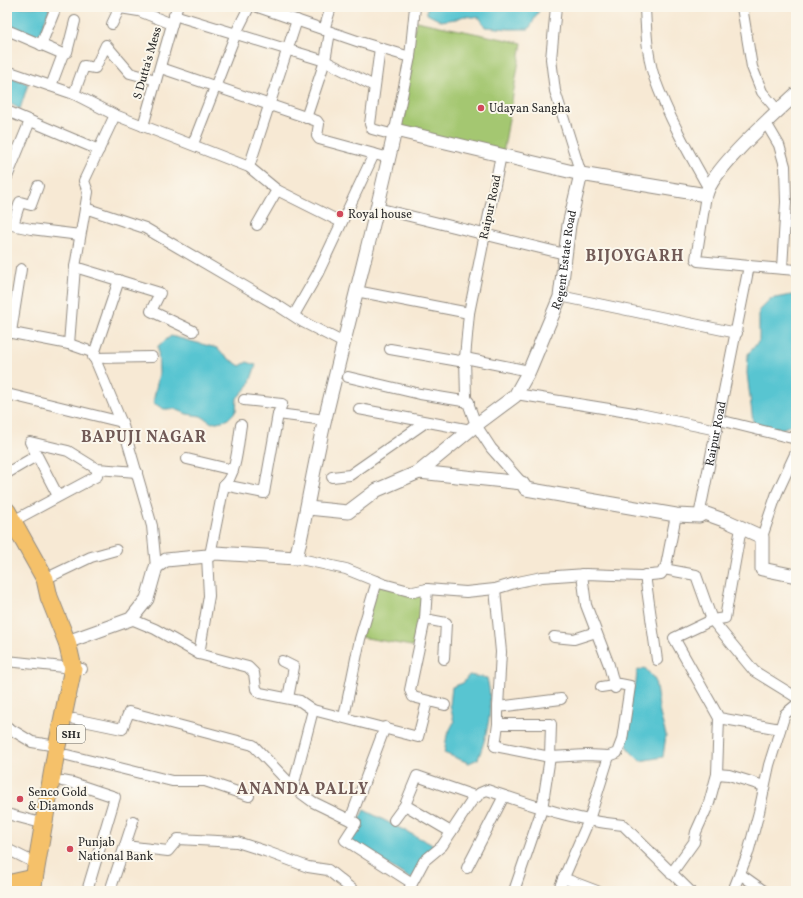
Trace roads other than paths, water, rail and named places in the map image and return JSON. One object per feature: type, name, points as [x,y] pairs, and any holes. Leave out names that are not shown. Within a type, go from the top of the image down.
[{"type":"main road","name":"SH1","points":[[10,516],[46,582],[56,596],[72,640],[83,657],[78,669],[62,750],[45,824],[36,881]]},
{"type":"main road","name":"SH1","points":[[36,881],[62,781],[62,750],[74,719],[78,669]]},
{"type":"main road","points":[[7,884],[36,881]]},
{"type":"street","points":[[41,44],[56,7]]},
{"type":"street","points":[[193,144],[236,33],[249,7]]},
{"type":"street","points":[[258,7],[281,10],[297,20],[327,31],[410,57]]},
{"type":"street","points":[[306,118],[325,61],[327,31],[331,7]]},
{"type":"street","points":[[296,558],[308,508],[325,420],[389,158],[410,57],[415,7]]},
{"type":"street","points":[[556,7],[551,59],[555,90],[581,174]]},
{"type":"street","points":[[645,7],[646,31],[654,76],[677,131],[707,191]]},
{"type":"street","points":[[742,7],[752,67],[762,92],[778,111]]},
{"type":"street","points":[[112,24],[118,8],[174,15],[236,33],[288,51],[325,61],[374,86]]},
{"type":"street","name":"S Dutta's Mess","points":[[144,126],[174,15]]},
{"type":"street","points":[[249,167],[297,20]]},
{"type":"street","points":[[51,86],[63,54],[68,52],[75,21]]},
{"type":"street","points":[[7,30],[63,54]]},
{"type":"street","points":[[74,94],[84,66],[95,68],[106,45],[130,73],[156,80]]},
{"type":"street","points":[[380,48],[370,127],[581,174],[707,191]]},
{"type":"street","points":[[160,68],[319,122],[317,136],[319,139],[389,158]]},
{"type":"street","points":[[7,71],[74,94],[116,115],[249,167],[277,190],[341,222]]},
{"type":"street","points":[[796,94],[734,155],[707,191],[696,259],[698,261],[796,270]]},
{"type":"street","points":[[7,111],[99,150]]},
{"type":"street","points":[[69,344],[75,266],[88,189],[84,181],[116,115]]},
{"type":"street","points":[[7,177],[30,121]]},
{"type":"street","points":[[766,123],[779,145],[785,166],[786,202],[782,268]]},
{"type":"street","points":[[294,315],[318,272],[374,154]]},
{"type":"street","name":"Raipur Road","points":[[501,155],[469,313],[465,358],[466,397],[469,402],[473,427],[522,483]]},
{"type":"street","name":"Regent Estate Road","points":[[308,508],[348,512],[377,490],[419,472],[473,427],[516,394],[529,371],[560,296],[569,225],[581,174]]},
{"type":"street","points":[[38,186],[31,205],[20,202],[10,225],[80,235]]},
{"type":"street","points":[[257,224],[277,190]]},
{"type":"street","points":[[85,208],[145,228],[294,315],[303,322],[344,343]]},
{"type":"street","points":[[377,208],[565,254]]},
{"type":"street","points":[[75,266],[160,293],[151,311],[193,331]]},
{"type":"street","name":"Raipur Road","points":[[699,516],[737,333],[749,266]]},
{"type":"street","points":[[22,269],[9,332],[69,344],[92,352],[122,422],[152,526],[156,567],[147,599],[131,619],[72,640]]},
{"type":"street","points":[[94,358],[119,280]]},
{"type":"street","points":[[356,290],[469,313]]},
{"type":"street","points":[[560,296],[737,333]]},
{"type":"street","points":[[390,349],[460,361],[465,358],[529,371]]},
{"type":"street","points":[[94,358],[152,357]]},
{"type":"street","points":[[348,377],[420,394],[469,402]]},
{"type":"street","points":[[7,394],[122,422]]},
{"type":"street","points":[[516,394],[718,425],[796,439]]},
{"type":"street","points":[[224,485],[264,493],[278,414],[282,404],[244,400]]},
{"type":"street","points":[[358,409],[426,422],[473,427]]},
{"type":"street","points":[[278,414],[325,420]]},
{"type":"street","points":[[332,477],[350,475],[426,422]]},
{"type":"street","points":[[199,654],[210,596],[209,555],[224,485],[230,480],[233,470],[241,424]]},
{"type":"street","points":[[58,496],[30,442],[68,451],[97,469],[137,472]]},
{"type":"street","points":[[796,452],[793,464],[777,493],[762,537],[762,569],[796,576]]},
{"type":"street","points":[[7,472],[36,456]]},
{"type":"street","points":[[187,459],[233,470]]},
{"type":"street","points":[[10,516],[58,496],[97,476],[97,469]]},
{"type":"street","points":[[419,472],[522,483],[526,489],[676,515],[699,516],[704,513],[762,537]]},
{"type":"street","points":[[156,567],[166,560],[215,553],[296,558],[346,569],[377,582],[413,592],[427,589],[466,592],[495,589],[542,577],[582,574],[661,574],[664,569],[676,515]]},
{"type":"street","points":[[671,874],[694,842],[696,832],[709,803],[717,774],[719,718],[674,638],[712,620],[726,618],[741,528]]},
{"type":"street","points":[[46,582],[91,557],[116,550]]},
{"type":"street","points":[[664,569],[696,575],[712,620],[754,671],[796,697]]},
{"type":"street","points":[[582,574],[586,605],[609,665],[615,686]]},
{"type":"street","points":[[645,575],[657,660]]},
{"type":"street","points":[[344,717],[360,639],[377,582]]},
{"type":"street","points":[[427,589],[425,619],[410,690],[413,697],[427,702],[446,705]]},
{"type":"street","points":[[495,589],[501,652],[498,724],[495,746],[550,757],[587,755],[608,756],[617,752],[622,740],[630,686],[601,687]]},
{"type":"street","points":[[131,619],[155,629],[199,654],[248,667],[254,673],[258,691],[300,701],[313,710],[385,727],[418,737],[427,702]]},
{"type":"street","points":[[425,619],[446,623],[444,659]]},
{"type":"street","points":[[554,637],[574,639],[596,632]]},
{"type":"street","points":[[7,661],[78,669]]},
{"type":"street","points":[[282,661],[294,667],[288,698]]},
{"type":"street","points":[[498,707],[561,699]]},
{"type":"street","points":[[733,891],[740,874],[759,812],[769,765],[785,714],[796,705]]},
{"type":"street","points":[[293,787],[313,710]]},
{"type":"street","points":[[74,719],[122,729],[129,712],[253,745],[293,787],[313,802],[356,823],[345,840],[410,887],[424,861],[442,846],[471,802],[486,790],[562,815],[602,823],[623,825],[671,874],[690,891]]},
{"type":"street","points":[[719,718],[780,729]]},
{"type":"street","points":[[498,724],[551,724],[550,757],[542,809],[514,891]]},
{"type":"street","points":[[7,727],[32,742],[172,781],[205,781],[249,796]]},
{"type":"street","points":[[350,820],[385,727]]},
{"type":"street","points":[[558,891],[589,820],[608,756]]},
{"type":"street","points":[[717,774],[729,775],[764,786]]},
{"type":"street","points":[[394,820],[404,805],[418,776],[477,797]]},
{"type":"street","points":[[62,781],[73,783],[115,797],[87,891]]},
{"type":"street","points":[[467,868],[504,796]]},
{"type":"street","points":[[404,805],[451,832]]},
{"type":"street","points":[[7,814],[45,824]]},
{"type":"street","points":[[110,891],[134,821]]},
{"type":"street","points":[[125,846],[168,851],[178,839],[237,842],[265,850],[308,867],[328,870],[354,891]]},
{"type":"street","points":[[7,849],[36,881]]},
{"type":"street","points":[[740,874],[764,891]]},
{"type":"street","points":[[563,878],[597,891]]},
{"type":"water","points":[[7,7],[50,7],[39,36],[7,28]]},
{"type":"water","points":[[427,7],[541,7],[529,29],[509,29],[485,27],[480,18],[464,16],[456,19],[441,21],[427,14]]},
{"type":"water","points":[[7,75],[28,84],[20,109],[7,102]]},
{"type":"water","points":[[791,295],[796,297],[796,420],[791,425],[777,431],[753,422],[747,373],[748,354],[759,341],[759,310],[770,299]]},
{"type":"water","points":[[171,336],[217,348],[223,355],[240,366],[247,362],[256,365],[249,385],[237,398],[236,411],[227,420],[212,423],[201,416],[187,414],[175,409],[164,409],[153,403],[159,373],[158,346]]},
{"type":"water","points":[[645,668],[655,680],[660,714],[666,735],[663,757],[640,761],[629,750],[625,740],[632,690],[636,683],[637,671]]},
{"type":"water","points":[[469,675],[487,678],[490,709],[482,749],[478,759],[469,763],[444,753],[447,735],[454,722],[450,705],[452,687],[463,683]]},
{"type":"water","points":[[364,810],[437,847],[411,879],[348,840]]},
{"type":"place","name":"Udayan Sangha","points":[[481,108]]},
{"type":"place","name":"Royal house","points":[[340,214]]},
{"type":"place","name":"Senco Gold & Diamonds","points":[[20,799]]},
{"type":"place","name":"Punjab National Bank","points":[[70,849]]},
{"type":"district","name":"BIJOYGARH","points":[[635,255]]},
{"type":"district","name":"BAPUJI NAGAR","points":[[144,436]]},
{"type":"district","name":"ANANDA PALLY","points":[[303,788]]}]
